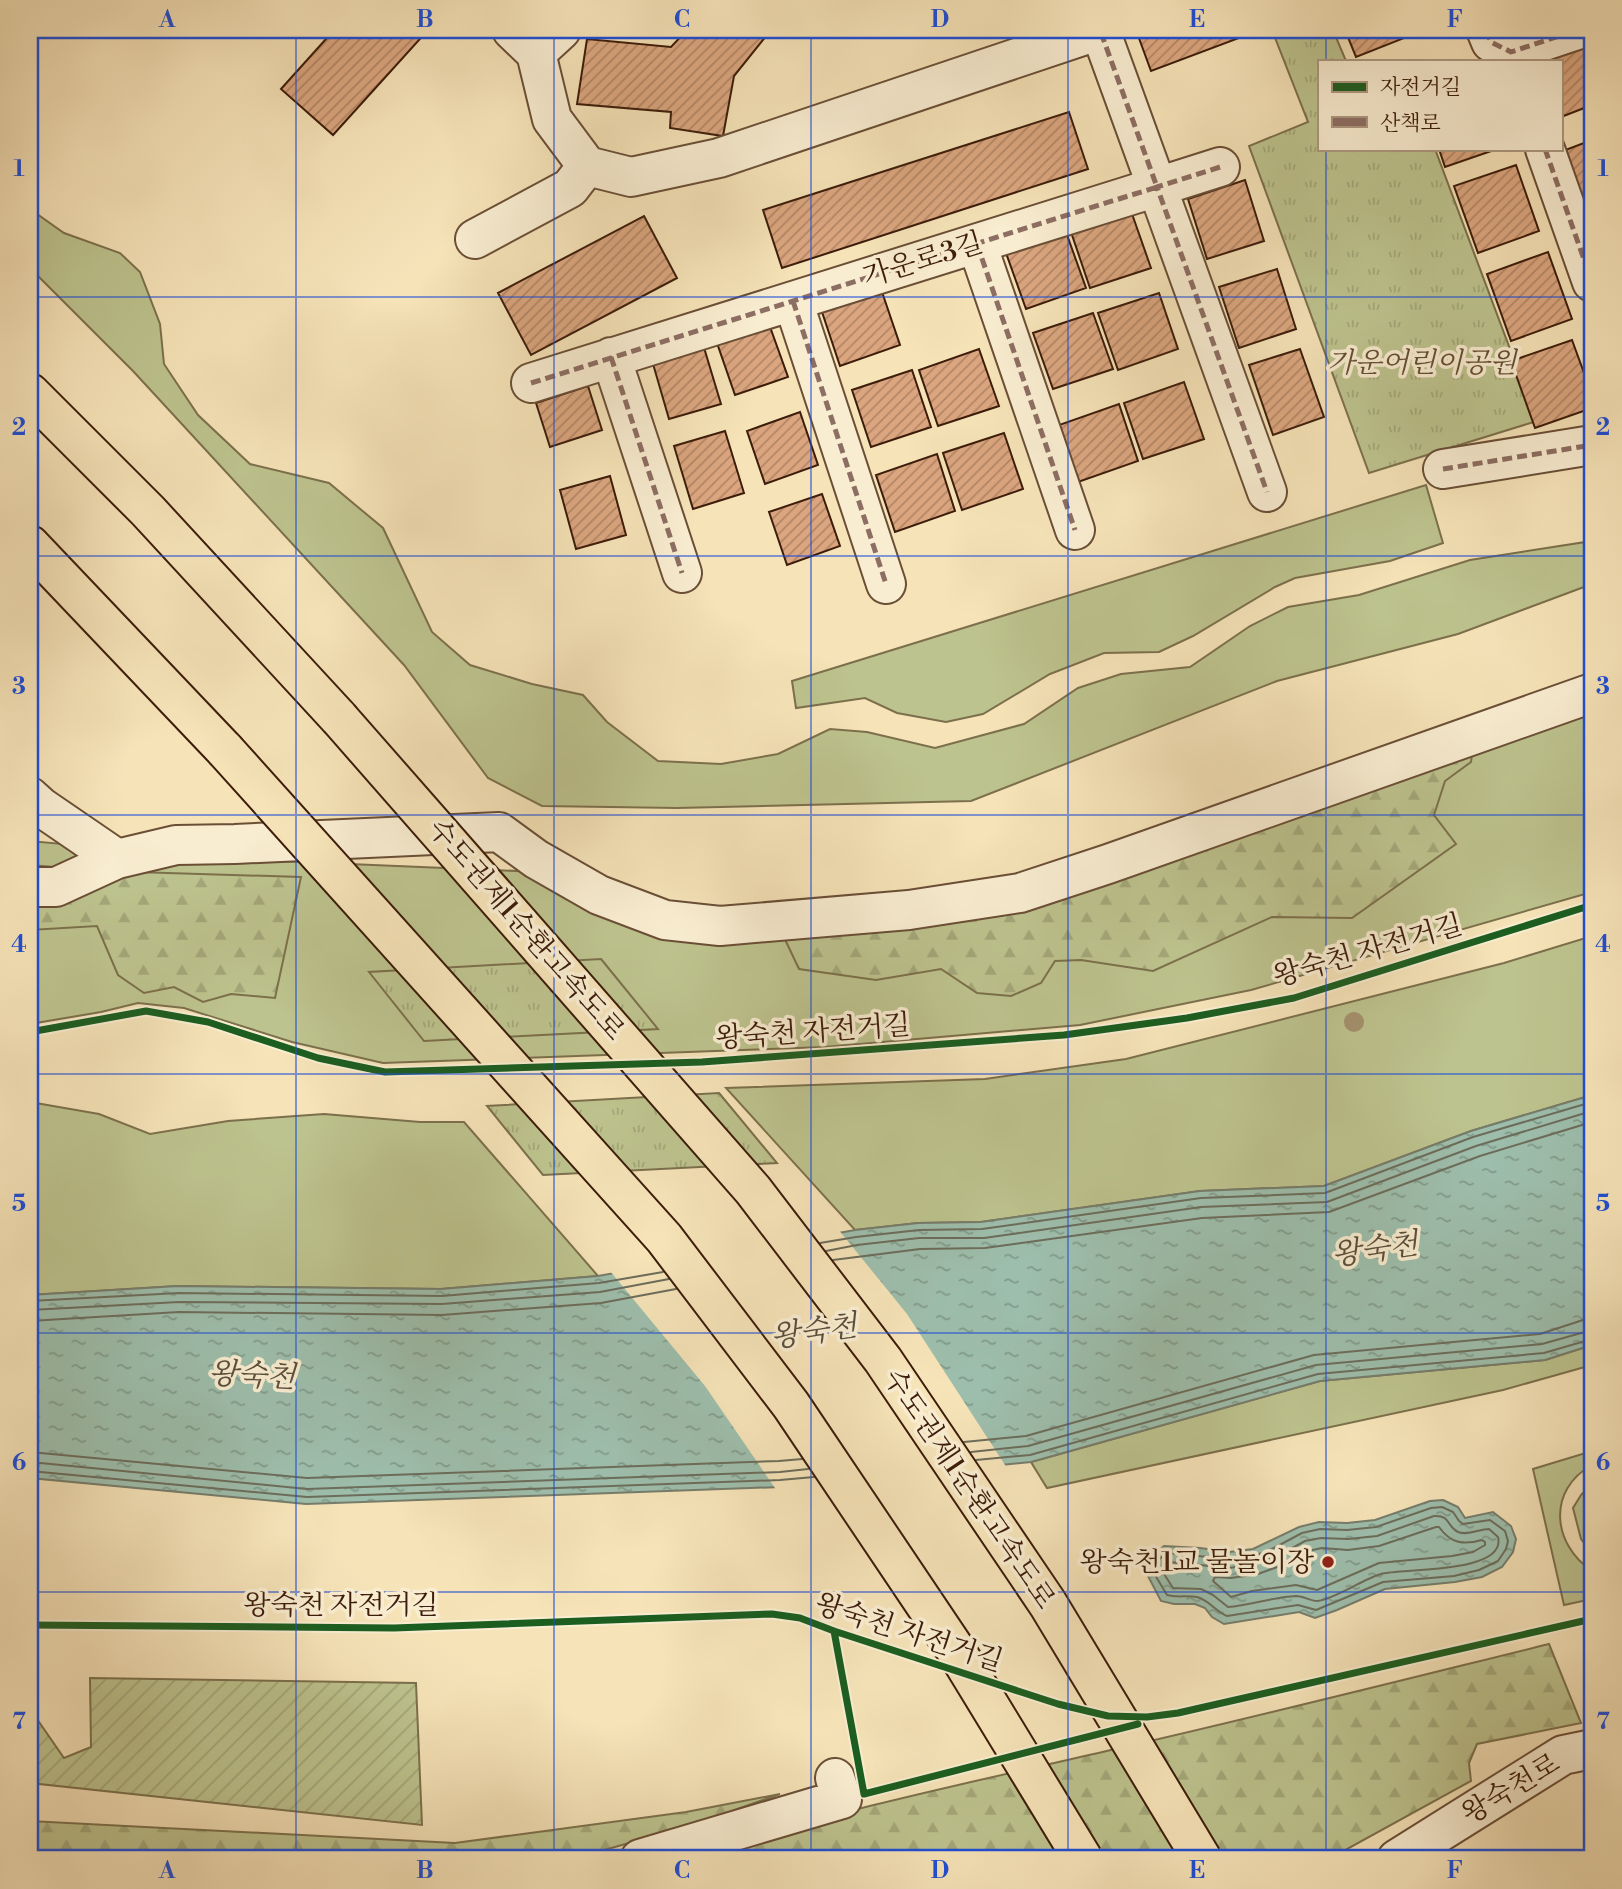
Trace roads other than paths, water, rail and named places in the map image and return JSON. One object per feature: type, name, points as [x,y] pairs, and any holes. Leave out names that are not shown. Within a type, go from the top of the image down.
[{"type":"highway","name":"수도권제1순환고속도로","points":[[30,393],[148,512],[339,718],[753,1190],[883,1360],[1048,1604],[1202,1859]]},
{"type":"highway","points":[[30,545],[225,750],[672,1249],[791,1405],[955,1649],[1083,1859]]},
{"type":"street","points":[[536,37],[552,120],[587,166],[631,177],[719,158],[1100,30],[1267,492]]},
{"type":"street","points":[[1504,48],[1577,30]]},
{"type":"street","points":[[1545,150],[1592,282]]},
{"type":"street","points":[[475,239],[570,188],[587,166]]},
{"type":"street","name":"가운로3길","points":[[531,383],[1220,167]]},
{"type":"street","points":[[977,244],[1075,530]]},
{"type":"street","points":[[793,301],[886,584]]},
{"type":"street","points":[[611,357],[682,573]]},
{"type":"street","points":[[1443,469],[1592,445]]},
{"type":"street","points":[[30,887],[56,887],[117,859],[176,845],[499,832],[536,859],[599,895],[665,920],[720,926],[909,910],[1020,893],[1121,860],[1592,693]]},
{"type":"street","points":[[30,796],[41,807],[117,859]]},
{"type":"street","name":"왕숙천로","points":[[1397,1859],[1563,1755],[1592,1749]]},
{"type":"street","points":[[640,1859],[842,1798],[835,1778]]},
{"type":"water","name":"왕숙천","points":[[1592,1095],[1592,1345],[1545,1360],[1320,1381],[1031,1462],[781,1487],[306,1504],[30,1478],[30,1295],[178,1286],[441,1289],[598,1276],[855,1230],[918,1223],[981,1222],[1200,1191],[1324,1186],[1471,1131]]},
{"type":"water","name":"왕숙천1교 물놀이장","points":[[1443,1500],[1458,1507],[1465,1518],[1493,1512],[1511,1526],[1516,1539],[1513,1552],[1502,1567],[1482,1577],[1385,1589],[1315,1618],[1299,1612],[1224,1624],[1212,1617],[1205,1608],[1195,1604],[1161,1601],[1148,1576],[1150,1558],[1164,1546],[1229,1552],[1253,1549],[1299,1527],[1319,1522],[1375,1520],[1430,1501]]},
{"type":"place","name":"왕숙천1교 물놀이장","points":[[1328,1562]]},
{"type":"park label","name":"가운어린이공원","points":[[1422,363]]}]
